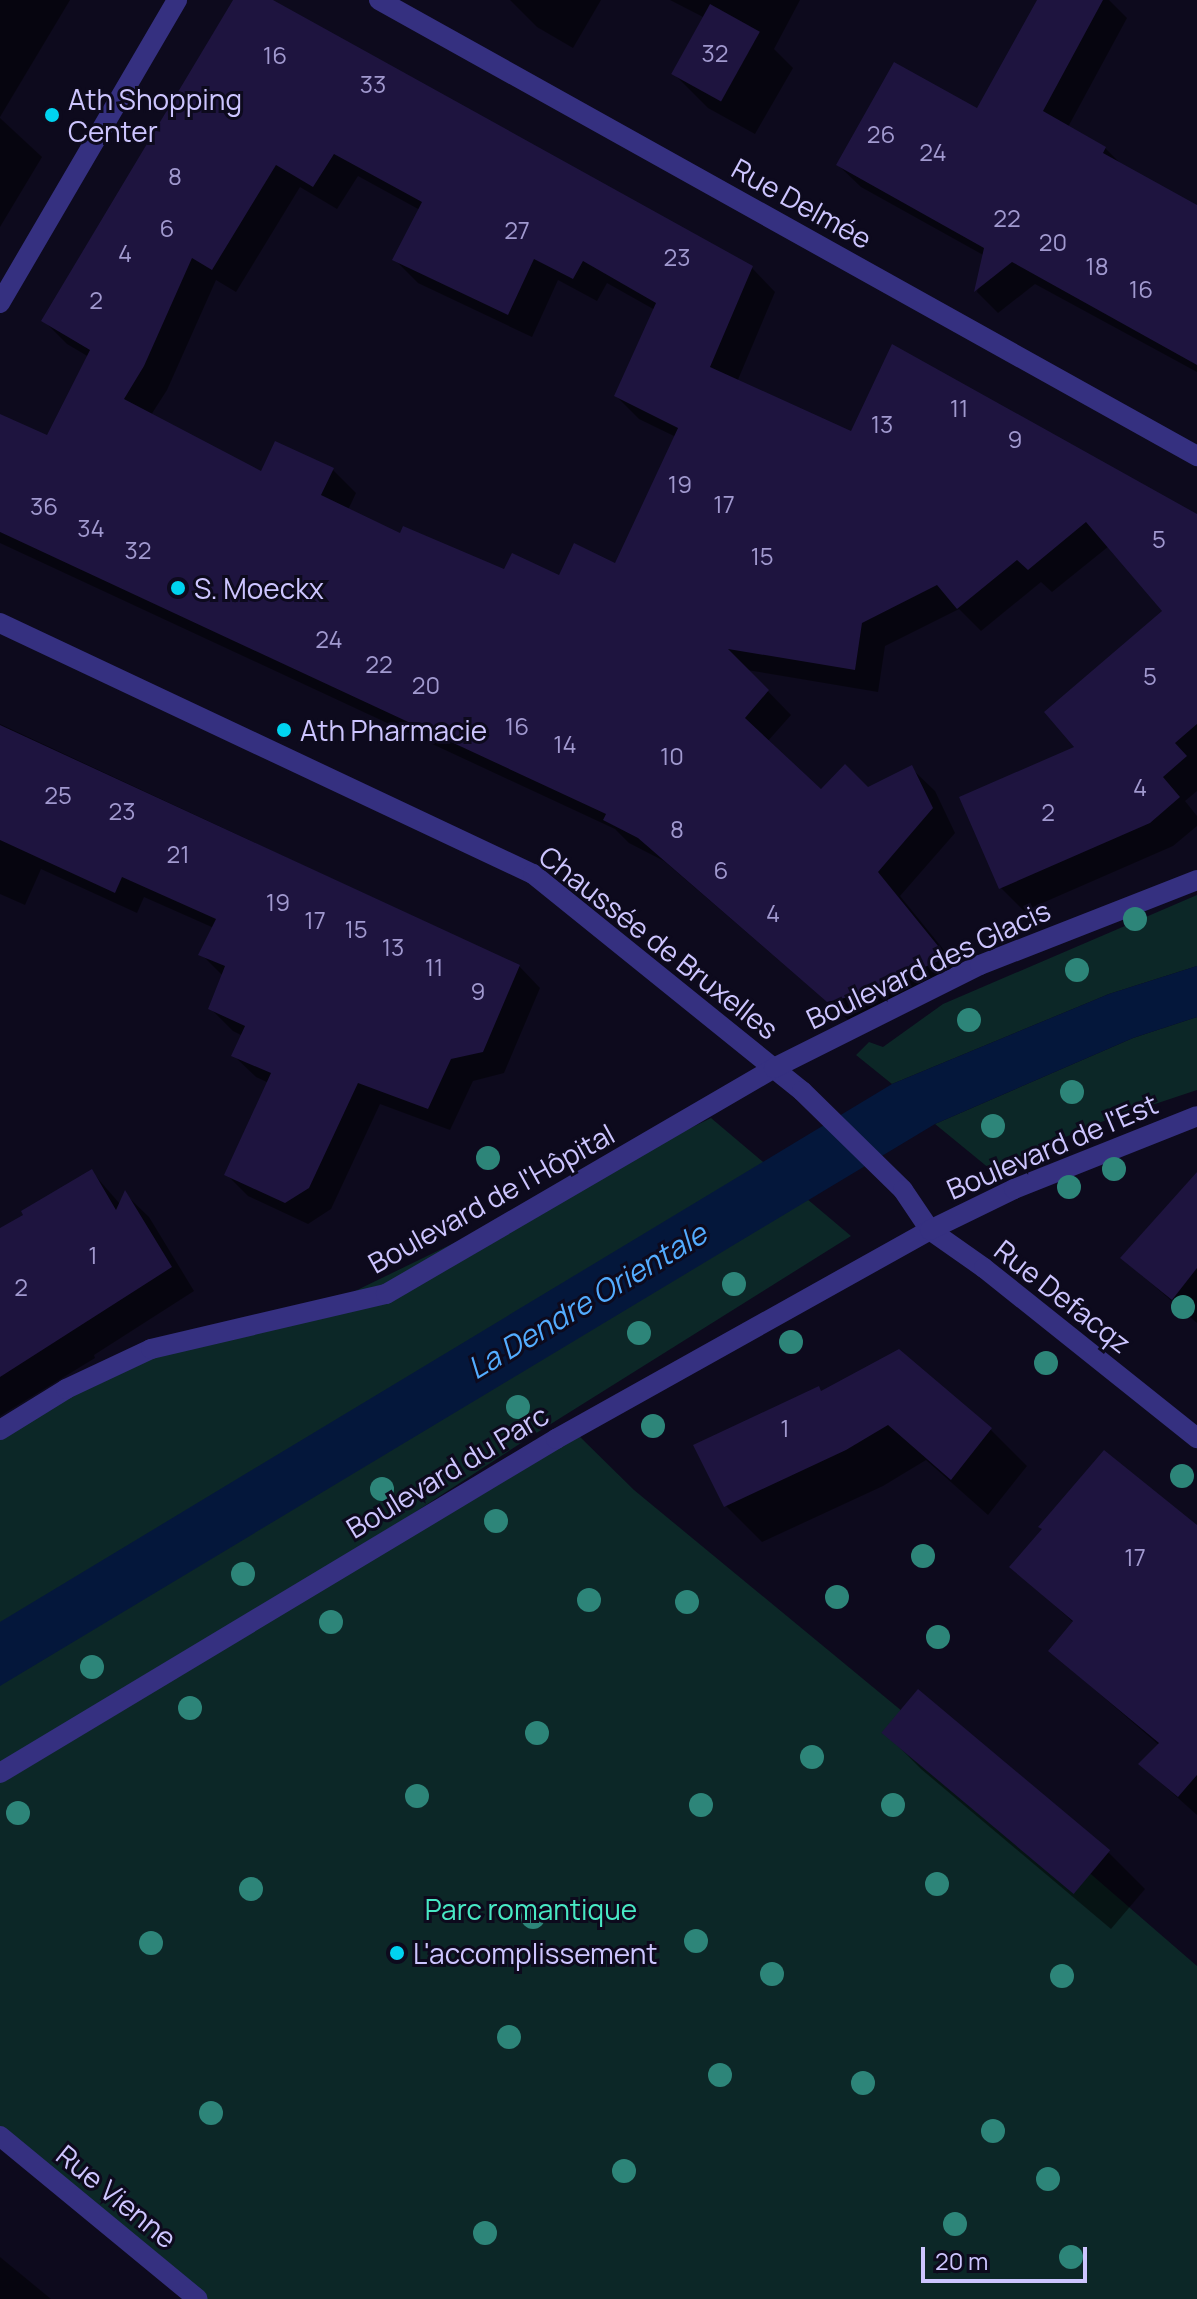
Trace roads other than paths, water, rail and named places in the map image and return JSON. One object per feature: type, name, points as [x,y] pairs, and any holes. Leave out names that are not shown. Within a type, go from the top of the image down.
[{"type":"street","points":[[0,303],[100,137],[177,0]]},
{"type":"street","name":"Rue Delmée","points":[[379,0],[1197,456]]},
{"type":"street","name":"Chaussée de Bruxelles","points":[[0,623],[533,874],[802,1091],[903,1190]]},
{"type":"street","name":"Boulevard des Glacis","points":[[774,1068],[980,965],[1197,880]]},
{"type":"street","name":"Boulevard de l'Hôpital","points":[[0,1430],[66,1389],[151,1349],[386,1294],[774,1068]]},
{"type":"street","name":"Boulevard de l'Est","points":[[930,1230],[1014,1189],[1197,1116]]},
{"type":"street","name":"Rue Defacqz","points":[[903,1190],[930,1230],[984,1268],[1197,1438]]},
{"type":"street","name":"Boulevard du Parc","points":[[0,1773],[543,1447],[930,1230]]},
{"type":"street","name":"Rue Vienne","points":[[0,2136],[198,2299]]},
{"type":"water","name":"La Dendre Orientale","points":[[1197,966],[1197,1017],[1133,1038],[935,1124],[0,1686],[0,1622],[892,1084],[1109,994]]},
{"type":"place","name":"Ath Shopping Center","points":[[52,115]]},
{"type":"place","name":"S. Moeckx","points":[[178,588]]},
{"type":"place","name":"Ath Pharmacie","points":[[284,730]]},
{"type":"place","name":"L'accomplissement","points":[[397,1953]]},
{"type":"park label","name":"Parc romantique","points":[[531,1909]]}]
